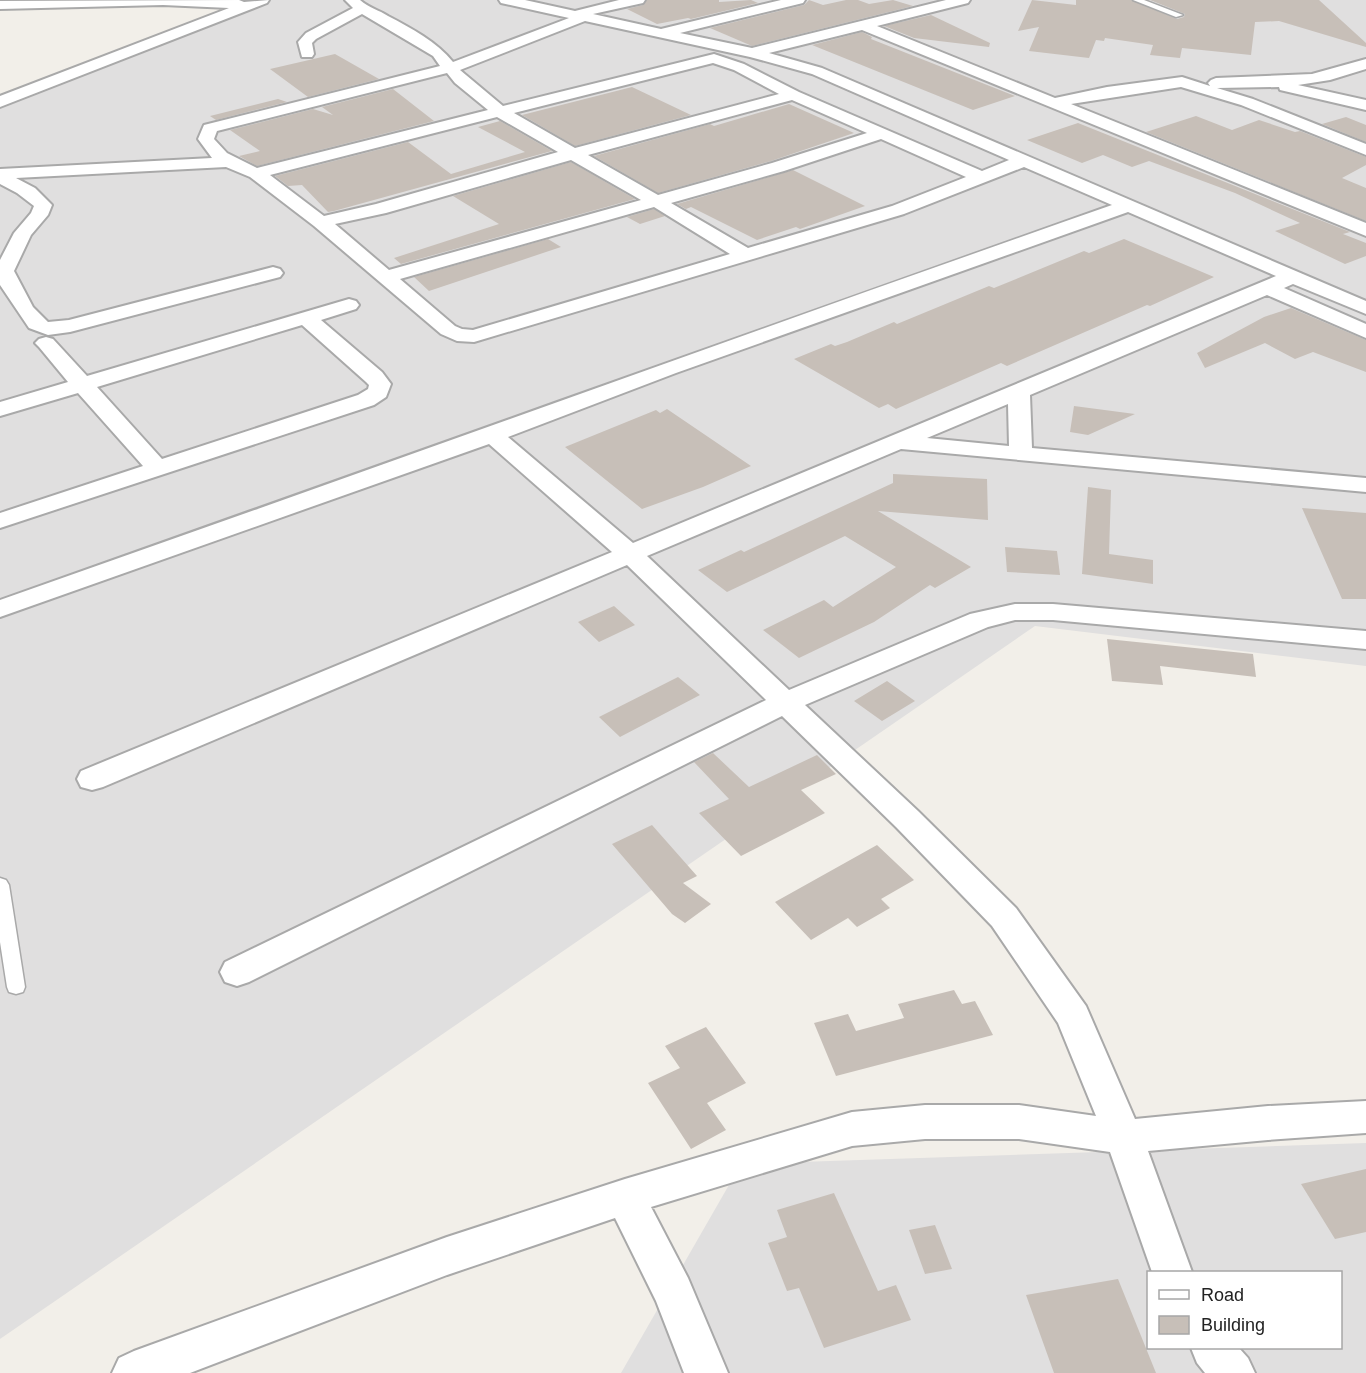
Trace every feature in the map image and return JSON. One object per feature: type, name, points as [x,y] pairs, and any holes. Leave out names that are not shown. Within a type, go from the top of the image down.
[{"type":"street","points":[[506,0],[753,53],[793,63],[843,80],[920,117],[1025,160],[1366,308]]},
{"type":"street","points":[[638,0],[578,16],[450,68],[210,128],[206,134],[208,144],[227,162],[256,173],[321,222],[447,330],[457,335],[474,336],[898,210],[1025,160]]},
{"type":"street","points":[[660,33],[798,0]]},
{"type":"street","points":[[753,53],[963,0]]},
{"type":"street","points":[[110,60],[147,25],[163,1]]},
{"type":"street","points":[[0,5],[163,1],[258,2]]},
{"type":"street","points":[[0,102],[258,2]]},
{"type":"street","points":[[307,54],[305,42],[357,4],[438,53],[460,80],[500,112],[744,254]]},
{"type":"street","points":[[863,25],[1366,230]]},
{"type":"street","points":[[256,173],[714,58],[733,49]]},
{"type":"street","points":[[714,58],[739,67],[793,95],[981,177]]},
{"type":"street","points":[[1052,103],[1172,82],[1265,83],[1334,73],[1366,64]]},
{"type":"street","points":[[1265,83],[1364,103]]},
{"type":"street","points":[[1193,84],[1301,123],[1366,150]]},
{"type":"street","points":[[321,222],[380,209],[478,179],[793,95]]},
{"type":"street","points":[[1301,123],[1364,103]]},
{"type":"street","points":[[386,277],[778,167],[881,134]]},
{"type":"street","points":[[0,176],[227,162]]},
{"type":"street","points":[[0,176],[26,189],[43,205],[39,215],[23,233],[4,271],[7,281],[37,326],[48,329],[70,326],[273,273]]},
{"type":"street","points":[[0,609],[492,435],[679,364],[1130,206]]},
{"type":"street","points":[[92,779],[1292,277]]},
{"type":"street","points":[[1268,288],[1366,332]]},
{"type":"street","points":[[0,409],[350,305]]},
{"type":"street","points":[[0,521],[366,400],[378,392],[380,384],[374,376],[306,317]]},
{"type":"street","points":[[46,343],[158,469]]},
{"type":"street","points":[[1019,392],[1021,454]]},
{"type":"street","points":[[492,435],[629,553],[907,819],[1004,917],[1073,1016],[1125,1137],[1172,1271]]},
{"type":"street","points":[[898,443],[1366,484]]},
{"type":"street","points":[[237,972],[784,703],[981,620],[1015,612],[1053,612],[1366,640]]},
{"type":"street","points":[[134,1373],[447,1256],[625,1197],[852,1129],[925,1122],[1019,1122],[1125,1137],[1268,1123],[1366,1117]]},
{"type":"street","points":[[625,1197],[673,1292],[706,1373]]},
{"type":"street","points":[[1214,1349],[1233,1373]]},
{"type":"lane","points":[[1137,0],[1179,15]]},
{"type":"lane","points":[[0,885],[16,987]]},
{"type":"shaded area","points":[[267,0],[1366,0],[1366,666],[1035,626],[0,1339],[0,99]]},
{"type":"shaded area","points":[[1366,1143],[1366,1373],[621,1373],[741,1164]]},
{"type":"building","points":[[647,0],[719,0],[719,2],[751,0],[758,3],[691,19],[657,24],[627,9],[643,5]]},
{"type":"building","points":[[809,0],[823,5],[846,0],[858,0],[869,4],[893,0],[913,6],[752,46],[710,28],[804,5]]},
{"type":"building","points":[[1032,0],[1076,5],[1076,0],[1131,0],[1177,19],[1184,17],[1185,14],[1150,0],[1319,0],[1366,43],[1366,47],[1279,21],[1255,22],[1251,55],[1182,48],[1180,58],[1150,55],[1153,45],[1105,38],[1104,41],[1096,40],[1089,58],[1029,51],[1039,27],[1018,31]]},
{"type":"building","points":[[931,15],[990,43],[989,47],[914,38],[884,26]]},
{"type":"building","points":[[862,32],[872,37],[871,39],[1015,96],[973,110],[812,45]]},
{"type":"building","points":[[335,54],[379,79],[308,97],[270,69]]},
{"type":"building","points":[[632,87],[691,115],[575,146],[522,115]]},
{"type":"building","points":[[393,89],[434,121],[257,166],[239,156],[260,151],[230,130],[313,109],[333,115],[322,107]]},
{"type":"building","points":[[278,99],[287,102],[216,120],[210,116]]},
{"type":"building","points":[[789,104],[854,133],[771,161],[658,193],[594,156],[710,124],[714,126]]},
{"type":"building","points":[[1196,116],[1232,130],[1259,120],[1295,132],[1300,131],[1366,157],[1366,165],[1342,178],[1366,188],[1366,221],[1146,132]]},
{"type":"building","points":[[1346,117],[1366,125],[1366,142],[1322,124]]},
{"type":"building","points":[[500,121],[552,151],[328,212],[302,185],[288,186],[275,176],[408,142],[451,174],[525,152],[478,127]]},
{"type":"building","points":[[1078,123],[1350,232],[1343,234],[1366,243],[1366,256],[1345,264],[1275,231],[1300,223],[1235,193],[1149,161],[1132,167],[1103,155],[1082,163],[1027,140]]},
{"type":"building","points":[[571,162],[635,199],[401,264],[394,258],[499,224],[453,196]]},
{"type":"building","points":[[793,170],[865,206],[800,229],[796,227],[757,240],[691,207],[686,209],[677,204]]},
{"type":"building","points":[[654,209],[665,216],[640,224],[627,217]]},
{"type":"building","points":[[548,239],[561,247],[429,291],[414,277]]},
{"type":"building","points":[[1124,239],[1214,277],[1007,366],[1001,363],[896,409],[888,404],[879,408],[794,359],[831,344],[835,346],[847,342],[894,322],[897,324],[989,286],[994,288],[1084,251],[1089,253]]},
{"type":"building","points":[[1291,308],[1366,340],[1366,372],[1313,352],[1295,359],[1265,343],[1205,368],[1197,353],[1264,317]]},
{"type":"building","points":[[1074,406],[1135,414],[1088,435],[1070,432]]},
{"type":"building","points":[[667,409],[751,466],[703,487],[642,509],[565,447],[656,410],[660,413]]},
{"type":"building","points":[[893,474],[987,479],[988,520],[878,511],[971,567],[935,588],[930,585],[874,622],[799,658],[763,630],[824,600],[833,607],[896,567],[845,536],[727,592],[698,570],[741,550],[744,552],[893,483]]},
{"type":"building","points":[[1088,487],[1111,490],[1109,554],[1153,560],[1153,584],[1082,574]]},
{"type":"building","points":[[1302,508],[1366,513],[1366,599],[1342,599]]},
{"type":"building","points":[[1005,547],[1057,551],[1060,575],[1007,572]]},
{"type":"building","points":[[614,606],[635,625],[599,642],[578,622]]},
{"type":"building","points":[[1107,639],[1253,654],[1256,677],[1160,666],[1163,685],[1112,681]]},
{"type":"building","points":[[678,677],[700,695],[620,737],[599,717]]},
{"type":"building","points":[[887,681],[915,701],[882,721],[854,701]]},
{"type":"building","points":[[713,753],[749,787],[817,755],[836,774],[801,790],[825,813],[741,856],[699,813],[729,799],[694,762]]},
{"type":"building","points":[[652,825],[697,876],[683,883],[711,904],[685,923],[672,914],[612,844]]},
{"type":"building","points":[[877,845],[914,880],[881,899],[890,908],[857,927],[848,918],[811,940],[775,902]]},
{"type":"building","points":[[954,990],[962,1004],[975,1001],[993,1035],[836,1076],[814,1023],[848,1014],[856,1031],[904,1018],[898,1004]]},
{"type":"building","points":[[706,1027],[746,1083],[707,1103],[726,1130],[691,1149],[648,1083],[680,1068],[665,1046]]},
{"type":"building","points":[[1366,1169],[1366,1232],[1335,1239],[1301,1184]]},
{"type":"building","points":[[834,1193],[878,1291],[896,1285],[911,1320],[824,1348],[799,1288],[787,1291],[768,1243],[787,1237],[777,1210]]},
{"type":"building","points":[[935,1225],[952,1269],[925,1274],[909,1230]]},
{"type":"building","points":[[1118,1279],[1156,1373],[1054,1373],[1026,1295]]}]
